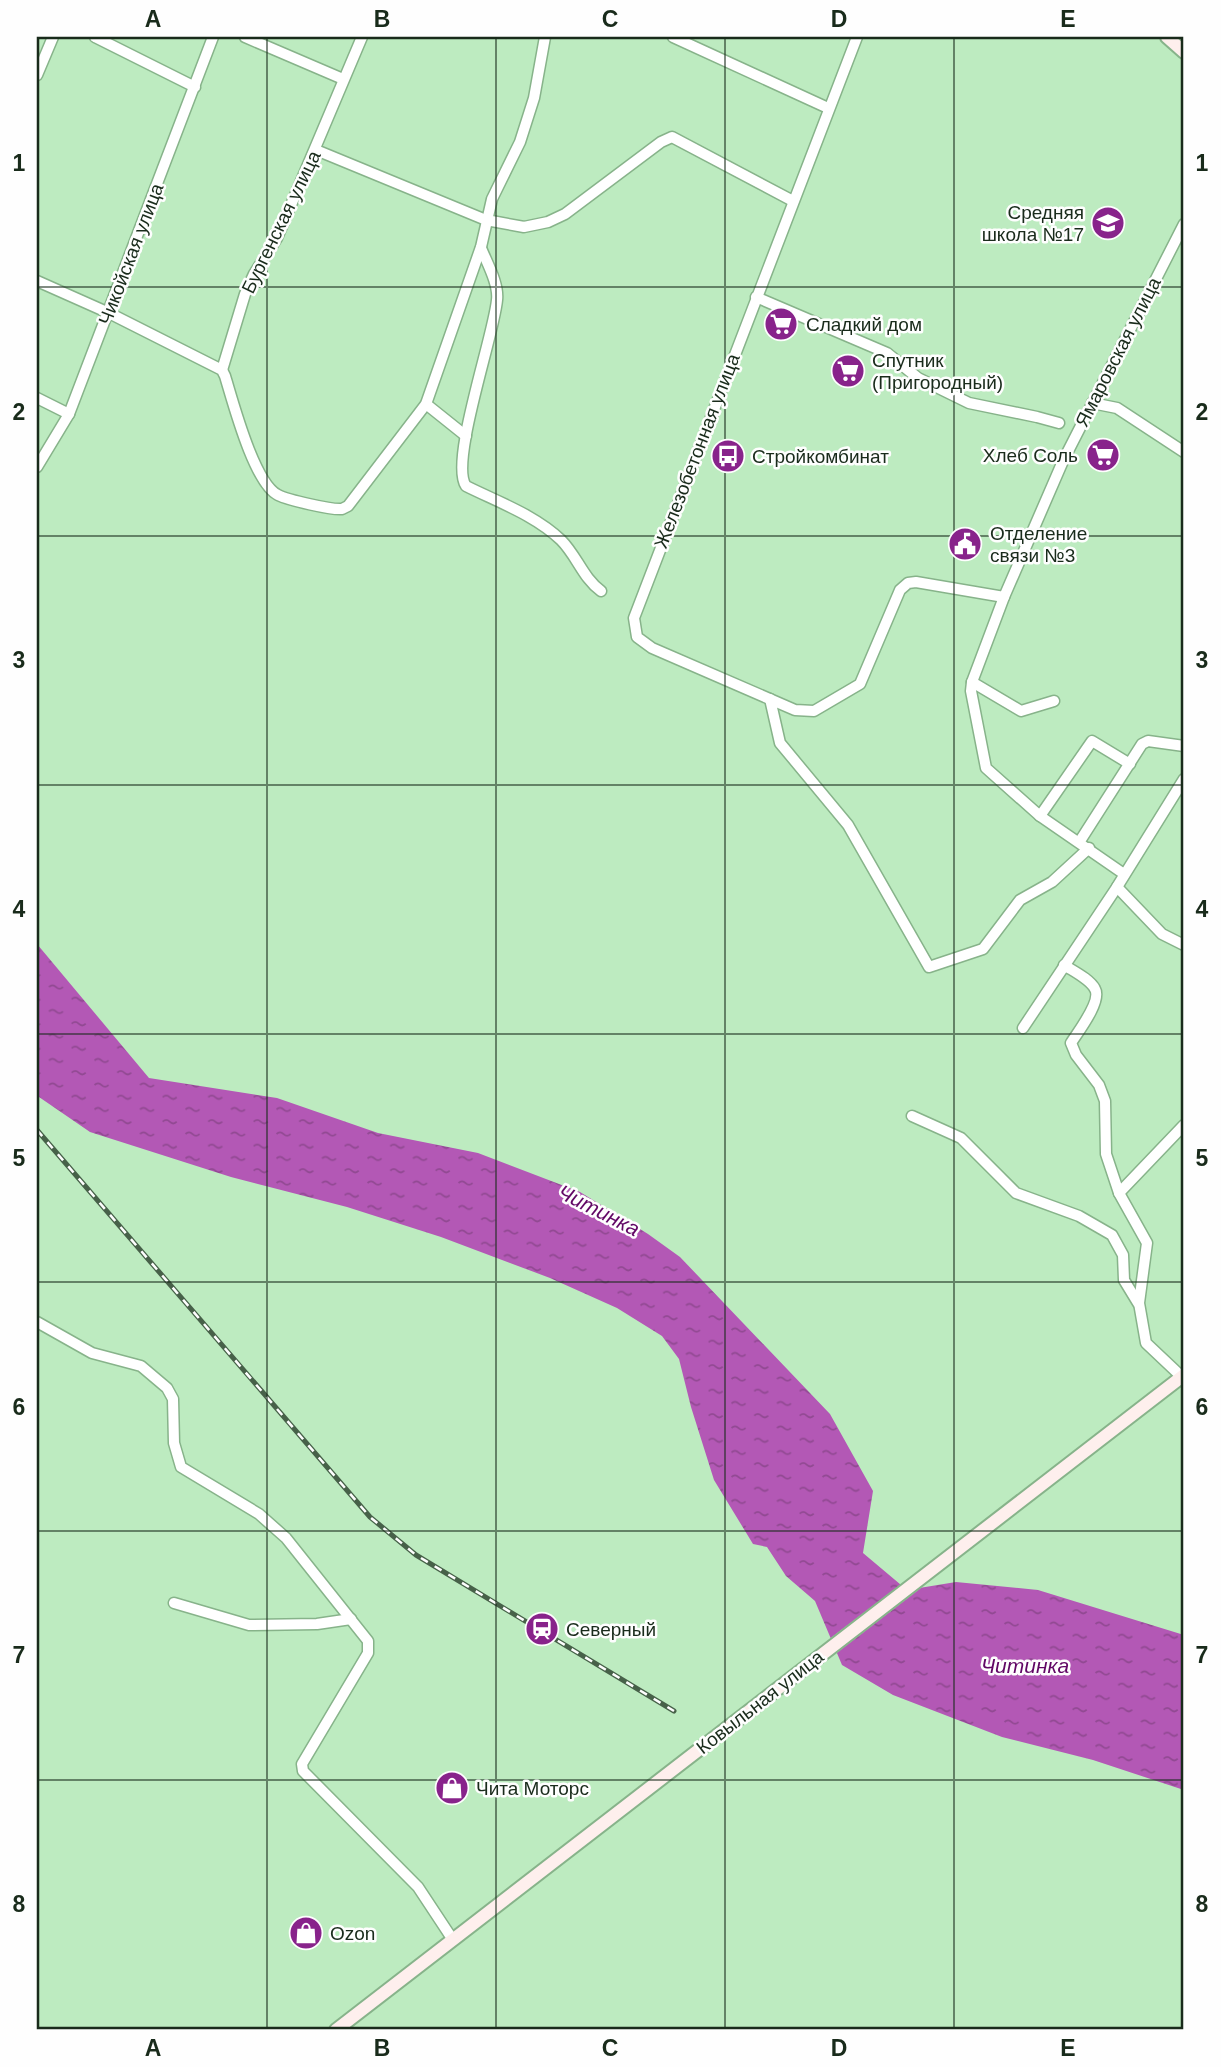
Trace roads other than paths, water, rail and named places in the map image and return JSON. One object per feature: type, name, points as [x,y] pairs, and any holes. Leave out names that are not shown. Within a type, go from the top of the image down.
[{"type":"main road","points":[[1167,37],[1184,52]]},
{"type":"main road","name":"Ковыльная улица","points":[[336,2030],[1183,1376]]},
{"type":"street","points":[[37,75],[54,37]]},
{"type":"street","points":[[95,37],[195,87]]},
{"type":"street","name":"Чикойская улица","points":[[37,467],[69,414],[213,37]]},
{"type":"street","points":[[245,37],[344,79]]},
{"type":"street","name":"Бургенская улица","points":[[222,370],[245,293],[277,238],[362,37]]},
{"type":"street","points":[[37,281],[109,313],[222,370],[245,442],[268,486],[278,495],[342,509],[348,506],[426,404],[481,247],[492,199],[520,142],[534,98],[545,37]]},
{"type":"street","points":[[673,37],[828,108]]},
{"type":"street","name":"Железобетонная улица","points":[[857,37],[634,618],[638,637],[652,648],[795,710],[814,711],[860,684],[901,590],[908,583],[916,582],[1004,597]]},
{"type":"street","points":[[316,150],[486,220],[524,228],[557,218],[578,206],[661,142],[672,137],[793,201]]},
{"type":"street","name":"Ямаровская улица","points":[[972,682],[1038,516],[1184,223]]},
{"type":"street","points":[[481,247],[497,298],[466,436],[461,474],[466,486],[548,529],[574,553],[586,578],[601,591]]},
{"type":"street","points":[[756,297],[887,354],[918,378],[969,403],[1037,416],[1059,424]]},
{"type":"street","points":[[37,398],[69,414]]},
{"type":"street","points":[[1092,403],[1116,408],[1184,452]]},
{"type":"street","points":[[426,404],[466,436]]},
{"type":"street","points":[[1054,701],[1021,711],[972,682],[971,691],[986,768],[1040,816],[1124,874]]},
{"type":"street","points":[[770,698],[780,743],[848,825],[929,967],[983,949],[1020,900],[1052,881],[1084,845],[1142,744],[1148,741],[1184,746]]},
{"type":"street","points":[[1040,816],[1092,741],[1130,764]]},
{"type":"street","points":[[1023,1028],[1117,887],[1184,779]]},
{"type":"street","points":[[1117,887],[1162,934],[1184,945]]},
{"type":"street","points":[[1064,965],[1094,987],[1097,994],[1096,1002],[1071,1043],[1076,1055],[1099,1085],[1105,1101],[1106,1154],[1119,1193],[1147,1243],[1139,1303],[1146,1343],[1183,1376]]},
{"type":"street","points":[[912,1116],[961,1138],[1016,1194],[1079,1216],[1112,1235],[1123,1255],[1124,1280],[1139,1303]]},
{"type":"street","points":[[1119,1193],[1184,1125]]},
{"type":"street","points":[[37,1322],[92,1353],[141,1366],[167,1388],[173,1399],[174,1443],[181,1467],[259,1514],[286,1538],[368,1641],[368,1653],[302,1764],[303,1771],[418,1887],[453,1940]]},
{"type":"street","points":[[174,1604],[249,1625],[317,1625],[351,1619]]},
{"type":"water","name":"Читинка","points":[[37,944],[149,1078],[277,1098],[378,1133],[478,1153],[580,1192],[680,1257],[830,1414],[873,1491],[863,1553],[907,1590],[956,1582],[1038,1590],[1184,1635],[1184,1790],[1093,1760],[1002,1737],[893,1695],[842,1665],[815,1601],[786,1576],[767,1547],[753,1544],[714,1480],[679,1359],[662,1336],[617,1308],[550,1278],[441,1237],[347,1207],[231,1177],[90,1132],[39,1097]]},
{"type":"railway","points":[[37,1130],[370,1517],[416,1555],[674,1711]]},
{"type":"place","name":"Средняя школа №17","points":[[1108,223]]},
{"type":"place","name":"Сладкий дом","points":[[781,324]]},
{"type":"place","name":"Спутник (Пригородный)","points":[[848,371]]},
{"type":"place","name":"Хлеб Соль","points":[[1103,455]]},
{"type":"place","name":"Стройкомбинат","points":[[728,456]]},
{"type":"place","name":"Отделение связи №3","points":[[965,544]]},
{"type":"place","name":"Северный","points":[[542,1629]]},
{"type":"place","name":"Чита Моторс","points":[[452,1788]]},
{"type":"place","name":"Ozon","points":[[306,1933]]}]
